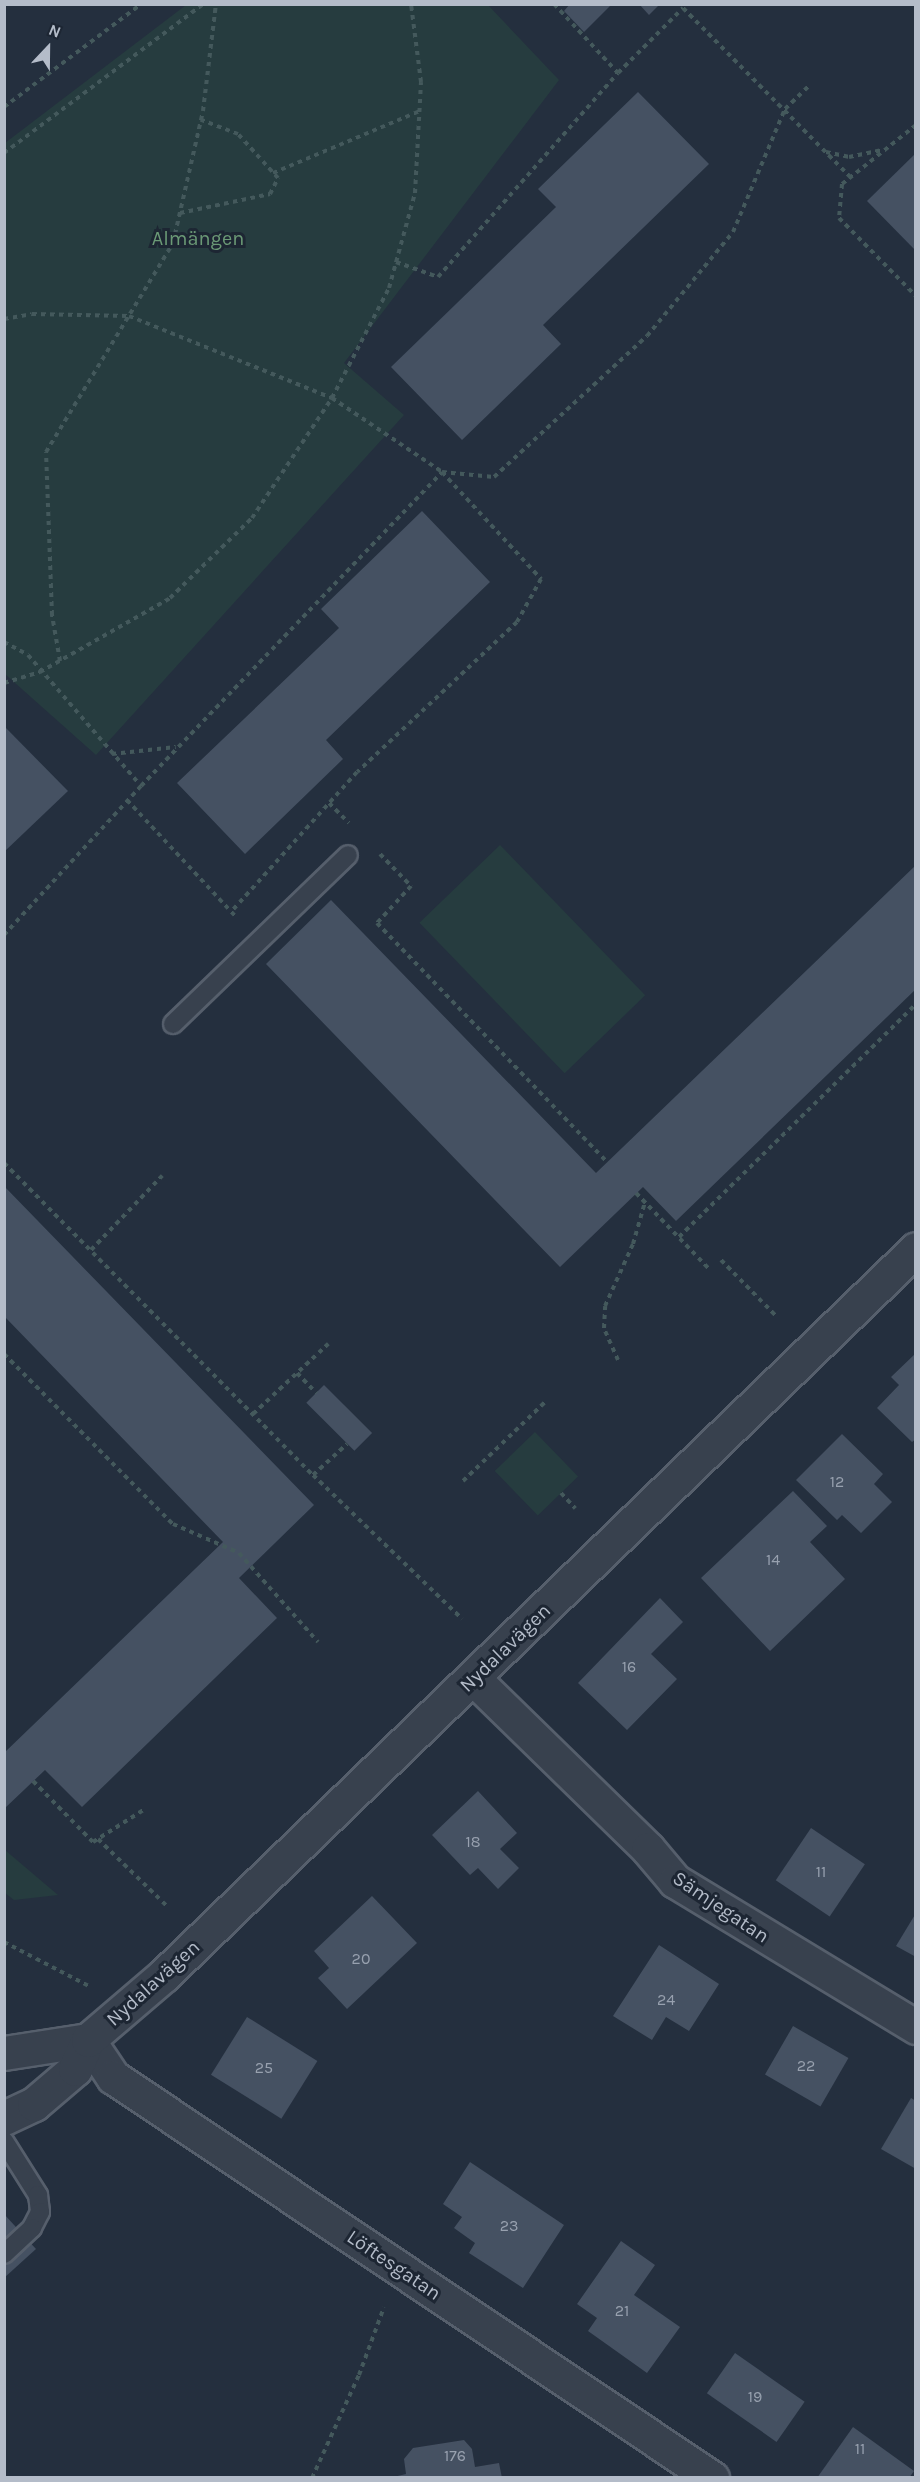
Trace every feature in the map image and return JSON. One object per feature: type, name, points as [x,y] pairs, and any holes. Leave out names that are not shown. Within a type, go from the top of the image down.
[{"type":"street","name":"Nydalavägen","points":[[4,2118],[34,2104],[75,2069],[88,2040],[164,1975],[474,1678],[915,1249]]},
{"type":"street","name":"Sämjegatan","points":[[474,1678],[648,1849],[675,1881],[915,2027]]},
{"type":"street","name":"Nydalavägen","points":[[4,2054],[88,2040]]},
{"type":"street","name":"Löftesgatan","points":[[88,2040],[112,2078],[712,2478]]},
{"type":"lane","points":[[173,1024],[348,855]]},
{"type":"lane","points":[[4,2141],[38,2195],[40,2212],[32,2228],[4,2254]]},
{"type":"path","points":[[4,107],[141,4]]},
{"type":"path","points":[[4,153],[203,4]]},
{"type":"path","points":[[60,662],[52,615],[46,452],[173,243],[201,120],[216,4]]},
{"type":"path","points":[[4,683],[40,672],[60,662],[170,598],[244,526],[332,398],[389,288],[415,193],[421,82],[411,4]]},
{"type":"path","points":[[554,4],[618,73]]},
{"type":"path","points":[[396,262],[438,277],[618,73],[685,6],[850,177]]},
{"type":"path","points":[[442,472],[494,477],[647,336],[733,232],[785,109],[808,87]]},
{"type":"path","points":[[273,173],[420,111]]},
{"type":"path","points":[[180,213],[270,194],[278,178],[238,134],[201,120]]},
{"type":"path","points":[[915,125],[842,184],[839,218],[915,296]]},
{"type":"path","points":[[825,152],[849,157],[886,149]]},
{"type":"path","points":[[4,319],[32,314],[129,316],[332,398],[442,472],[541,579],[517,622],[357,772],[231,912]]},
{"type":"path","points":[[4,934],[177,747],[442,472]]},
{"type":"path","points":[[4,642],[28,655],[40,672],[141,786]]},
{"type":"path","points":[[112,754],[177,747]]},
{"type":"path","points":[[127,800],[259,941]]},
{"type":"path","points":[[329,803],[353,826]]},
{"type":"path","points":[[411,886],[376,923],[608,1163]]},
{"type":"path","points":[[679,1237],[915,1004]]},
{"type":"path","points":[[4,1163],[313,1475],[462,1619]]},
{"type":"path","points":[[91,1250],[162,1176]]},
{"type":"path","points":[[636,1194],[710,1270]]},
{"type":"path","points":[[618,1360],[603,1328],[605,1306],[633,1244],[645,1202]]},
{"type":"path","points":[[721,1260],[775,1315]]},
{"type":"path","points":[[253,1414],[328,1344]]},
{"type":"path","points":[[4,1354],[173,1524],[239,1553],[318,1642]]},
{"type":"path","points":[[297,1373],[316,1393]]},
{"type":"path","points":[[463,1481],[546,1401]]},
{"type":"path","points":[[313,1475],[347,1444]]},
{"type":"path","points":[[561,1493],[575,1508]]},
{"type":"path","points":[[33,1781],[93,1842],[145,1809]]},
{"type":"path","points":[[98,1839],[168,1907]]},
{"type":"path","points":[[4,1942],[95,1989]]},
{"type":"path","points":[[312,2478],[359,2375],[399,2268]]},
{"type":"green space","name":"Almängen","points":[[186,5],[488,5],[559,80],[344,363],[404,415],[96,755],[5,674],[5,143]]},
{"type":"green space","points":[[500,845],[645,995],[565,1073],[419,923]]},
{"type":"green space","points":[[535,1432],[578,1477],[538,1515],[495,1471]]},
{"type":"green space","points":[[5,1850],[58,1895],[14,1900],[5,1893]]},
{"type":"building","points":[[570,4],[612,4],[584,32],[564,11]]},
{"type":"building","points":[[639,4],[660,4],[649,15]]},
{"type":"building","points":[[638,92],[709,164],[543,325],[561,344],[462,440],[391,367],[556,207],[538,189]]},
{"type":"building","points":[[916,153],[916,251],[867,201]]},
{"type":"building","points":[[422,511],[490,582],[326,740],[343,759],[245,854],[177,783],[339,628],[321,609]]},
{"type":"building","points":[[4,726],[68,791],[4,852]]},
{"type":"building","points":[[916,865],[916,989],[676,1221],[643,1187],[560,1267],[266,964],[331,900],[596,1173]]},
{"type":"building","points":[[4,1186],[314,1505],[239,1578],[277,1618],[82,1807],[45,1770],[4,1809],[4,1753],[223,1542],[4,1316]]},
{"type":"building","points":[[916,1353],[916,1439],[912,1442],[877,1408],[899,1385],[891,1377]]},
{"type":"building","points":[[324,1385],[372,1433],[354,1451],[306,1403]]},
{"type":"building","points":[[842,1434],[883,1474],[874,1484],[892,1502],[861,1533],[842,1515],[837,1520],[796,1480]]},
{"type":"building","points":[[793,1491],[827,1526],[810,1542],[845,1579],[770,1651],[701,1578]]},
{"type":"building","points":[[660,1598],[683,1622],[651,1654],[677,1679],[627,1730],[578,1683]]},
{"type":"building","points":[[478,1791],[517,1833],[500,1849],[519,1868],[498,1889],[478,1868],[470,1875],[432,1835]]},
{"type":"building","points":[[811,1828],[865,1864],[830,1917],[776,1880]]},
{"type":"building","points":[[372,1896],[417,1943],[347,2009],[318,1978],[329,1968],[314,1951]]},
{"type":"building","points":[[916,1913],[916,1957],[896,1946]]},
{"type":"building","points":[[659,1945],[719,1984],[689,2031],[666,2017],[652,2040],[613,2016]]},
{"type":"building","points":[[247,2017],[317,2061],[281,2119],[211,2075]]},
{"type":"building","points":[[793,2026],[848,2058],[820,2106],[765,2074]]},
{"type":"building","points":[[911,2098],[916,2101],[916,2169],[881,2149]]},
{"type":"building","points":[[470,2162],[564,2225],[523,2288],[469,2253],[475,2243],[454,2228],[462,2217],[443,2204]]},
{"type":"building","points":[[4,2214],[36,2249],[4,2278]]},
{"type":"building","points":[[621,2241],[655,2265],[634,2295],[680,2327],[647,2373],[588,2331],[597,2318],[577,2304]]},
{"type":"building","points":[[735,2353],[805,2402],[777,2442],[707,2393]]},
{"type":"building","points":[[853,2427],[914,2471],[909,2478],[817,2478]]},
{"type":"building","points":[[464,2440],[472,2449],[475,2467],[499,2463],[502,2478],[389,2478],[406,2474],[404,2459],[413,2448]]}]
